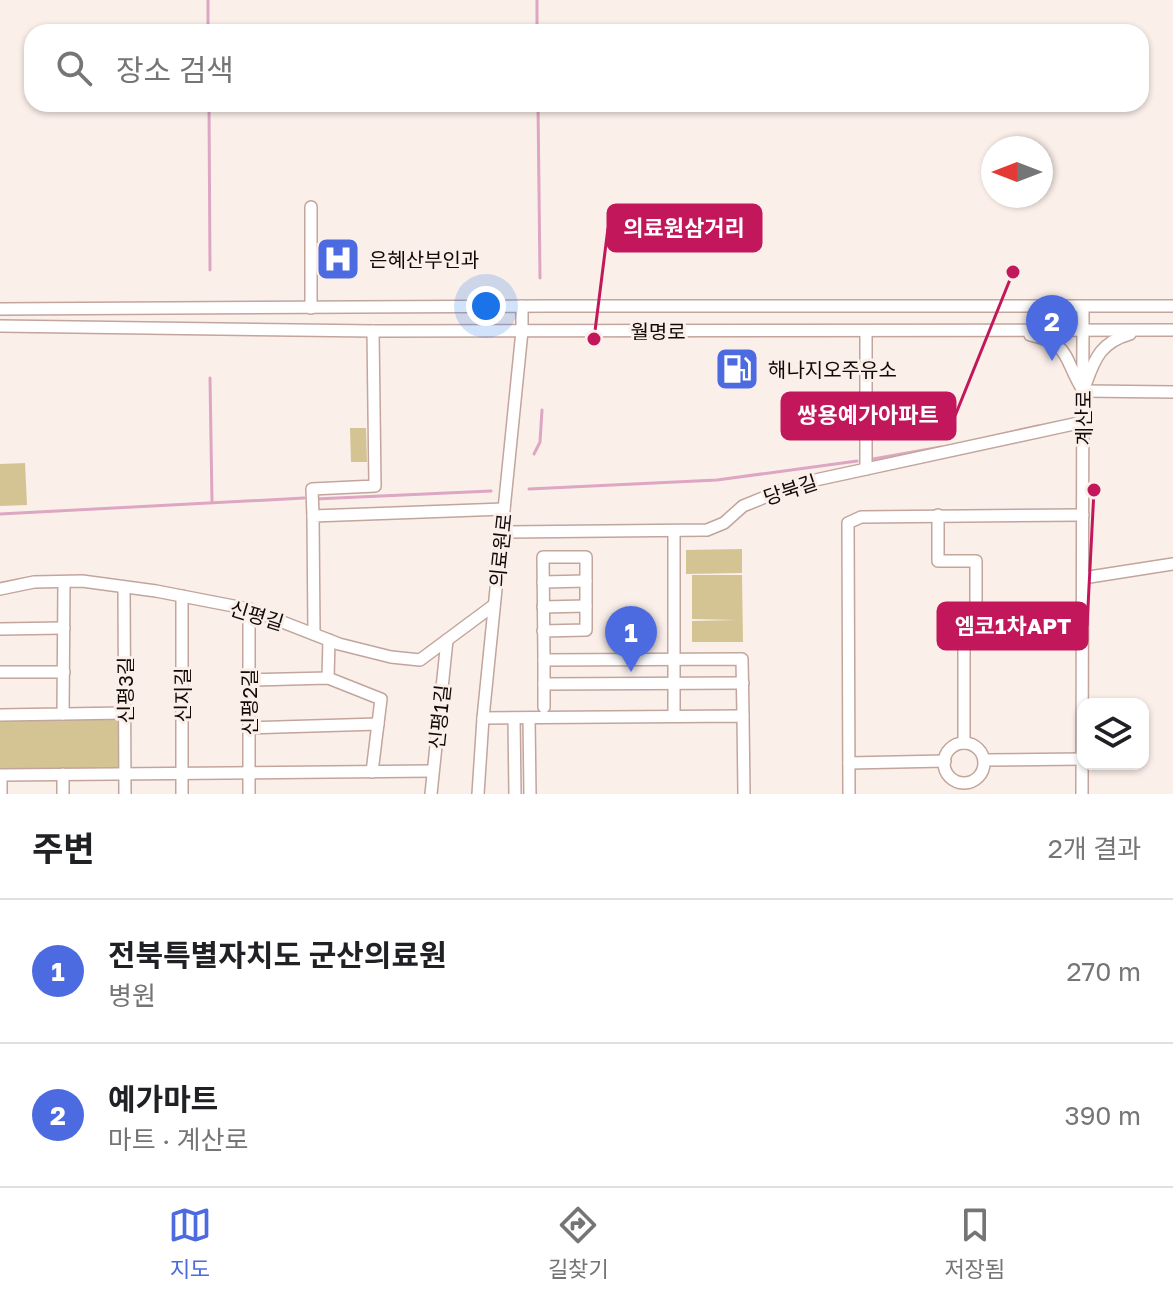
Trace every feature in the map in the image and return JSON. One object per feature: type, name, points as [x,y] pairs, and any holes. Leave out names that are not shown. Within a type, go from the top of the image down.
[{"type":"street","points":[[311,207],[311,308]]},
{"type":"street","name":"의료원로","points":[[478,794],[522,306]]},
{"type":"street","name":"월명로","points":[[0,309],[1173,306]]},
{"type":"street","name":"계산로","points":[[1082,698],[1083,307]]},
{"type":"street","name":"월명로","points":[[0,326],[373,331],[1173,330]]},
{"type":"street","points":[[1005,330],[1053,341],[1065,353],[1083,391]]},
{"type":"street","points":[[1083,391],[1099,352],[1114,339],[1131,334],[1134,330]]},
{"type":"street","points":[[314,634],[312,489],[375,486],[373,331]]},
{"type":"street","points":[[866,331],[866,469]]},
{"type":"street","points":[[1083,391],[1173,392]]},
{"type":"street","name":"당북길","points":[[707,530],[724,523],[743,506],[797,484],[1083,422]]},
{"type":"street","points":[[313,516],[504,509]]},
{"type":"street","points":[[938,515],[938,561],[976,561],[976,626],[964,641],[964,743]]},
{"type":"street","points":[[849,794],[848,523],[861,517],[1083,515]]},
{"type":"street","points":[[502,532],[731,530]]},
{"type":"street","points":[[674,531],[674,716]]},
{"type":"street","points":[[543,631],[586,630],[586,557],[543,557],[543,631],[544,707]]},
{"type":"street","points":[[1083,578],[1173,564]]},
{"type":"street","name":"신평길","points":[[0,589],[34,582],[82,581],[182,596],[249,609],[329,640],[391,657],[420,660],[494,605]]},
{"type":"street","points":[[543,582],[586,581]]},
{"type":"street","points":[[63,714],[64,582]]},
{"type":"street","name":"신평3길","points":[[124,587],[125,794]]},
{"type":"street","name":"신지길","points":[[182,596],[182,794]]},
{"type":"street","points":[[543,607],[586,606]]},
{"type":"street","name":"신평2길","points":[[249,609],[249,794]]},
{"type":"street","points":[[950,626],[964,641]]},
{"type":"street","points":[[0,629],[64,628]]},
{"type":"street","points":[[328,678],[329,640]]},
{"type":"street","name":"신평1길","points":[[431,794],[447,640]]},
{"type":"street","points":[[544,660],[742,659],[744,794]]},
{"type":"street","points":[[0,672],[64,672]]},
{"type":"street","points":[[249,680],[328,678],[381,699],[372,772]]},
{"type":"street","points":[[544,684],[743,683]]},
{"type":"street","points":[[0,715],[125,713]]},
{"type":"street","points":[[483,718],[743,716]]},
{"type":"street","points":[[514,718],[515,794]]},
{"type":"street","points":[[529,718],[530,794]]},
{"type":"street","points":[[249,728],[378,724]]},
{"type":"street","points":[[964,743],[978,749],[984,760],[981,773],[965,788],[952,779],[945,768],[950,750],[964,743]]},
{"type":"street","points":[[984,760],[1077,759]]},
{"type":"street","points":[[849,763],[945,761]]},
{"type":"street","name":"계산로","points":[[1082,770],[1082,794]]},
{"type":"street","points":[[1,794],[1,775],[433,771]]},
{"type":"street","points":[[63,774],[63,794]]},
{"type":"shaded area","points":[[350,428],[366,428],[367,462],[351,462]]},
{"type":"shaded area","points":[[25,463],[27,505],[0,506],[0,464]]},
{"type":"shaded area","points":[[742,549],[742,573],[686,574],[686,550]]},
{"type":"shaded area","points":[[692,575],[742,575],[743,642],[692,642],[692,621],[737,620],[692,619]]},
{"type":"shaded area","points":[[120,716],[120,771],[0,773],[0,718]]},
{"type":"waterway","points":[[208,0],[208,24]]},
{"type":"waterway","points":[[537,0],[537,24]]},
{"type":"waterway","points":[[209,112],[210,270]]},
{"type":"waterway","points":[[538,112],[540,278]]},
{"type":"waterway","points":[[210,378],[212,502]]},
{"type":"waterway","points":[[534,454],[540,442],[542,410]]},
{"type":"waterway","points":[[995,436],[1038,426]]},
{"type":"waterway","points":[[873,459],[941,447]]},
{"type":"waterway","points":[[529,489],[717,480],[857,461]]},
{"type":"waterway","points":[[315,499],[491,491]]},
{"type":"waterway","points":[[0,514],[304,498]]},
{"type":"place","name":"은혜산부인과","points":[[338,259]]},
{"type":"place","name":"쌍용예가아파트","points":[[1013,272]]},
{"type":"place","name":"의료원삼거리","points":[[594,339]]},
{"type":"place","name":"예가마트","points":[[1052,361]]},
{"type":"place","name":"해나지오주유소","points":[[737,369]]},
{"type":"place","name":"엠코1차APT","points":[[1094,490]]},
{"type":"place","name":"전북특별자치도 군산의료원","points":[[631,672]]}]
